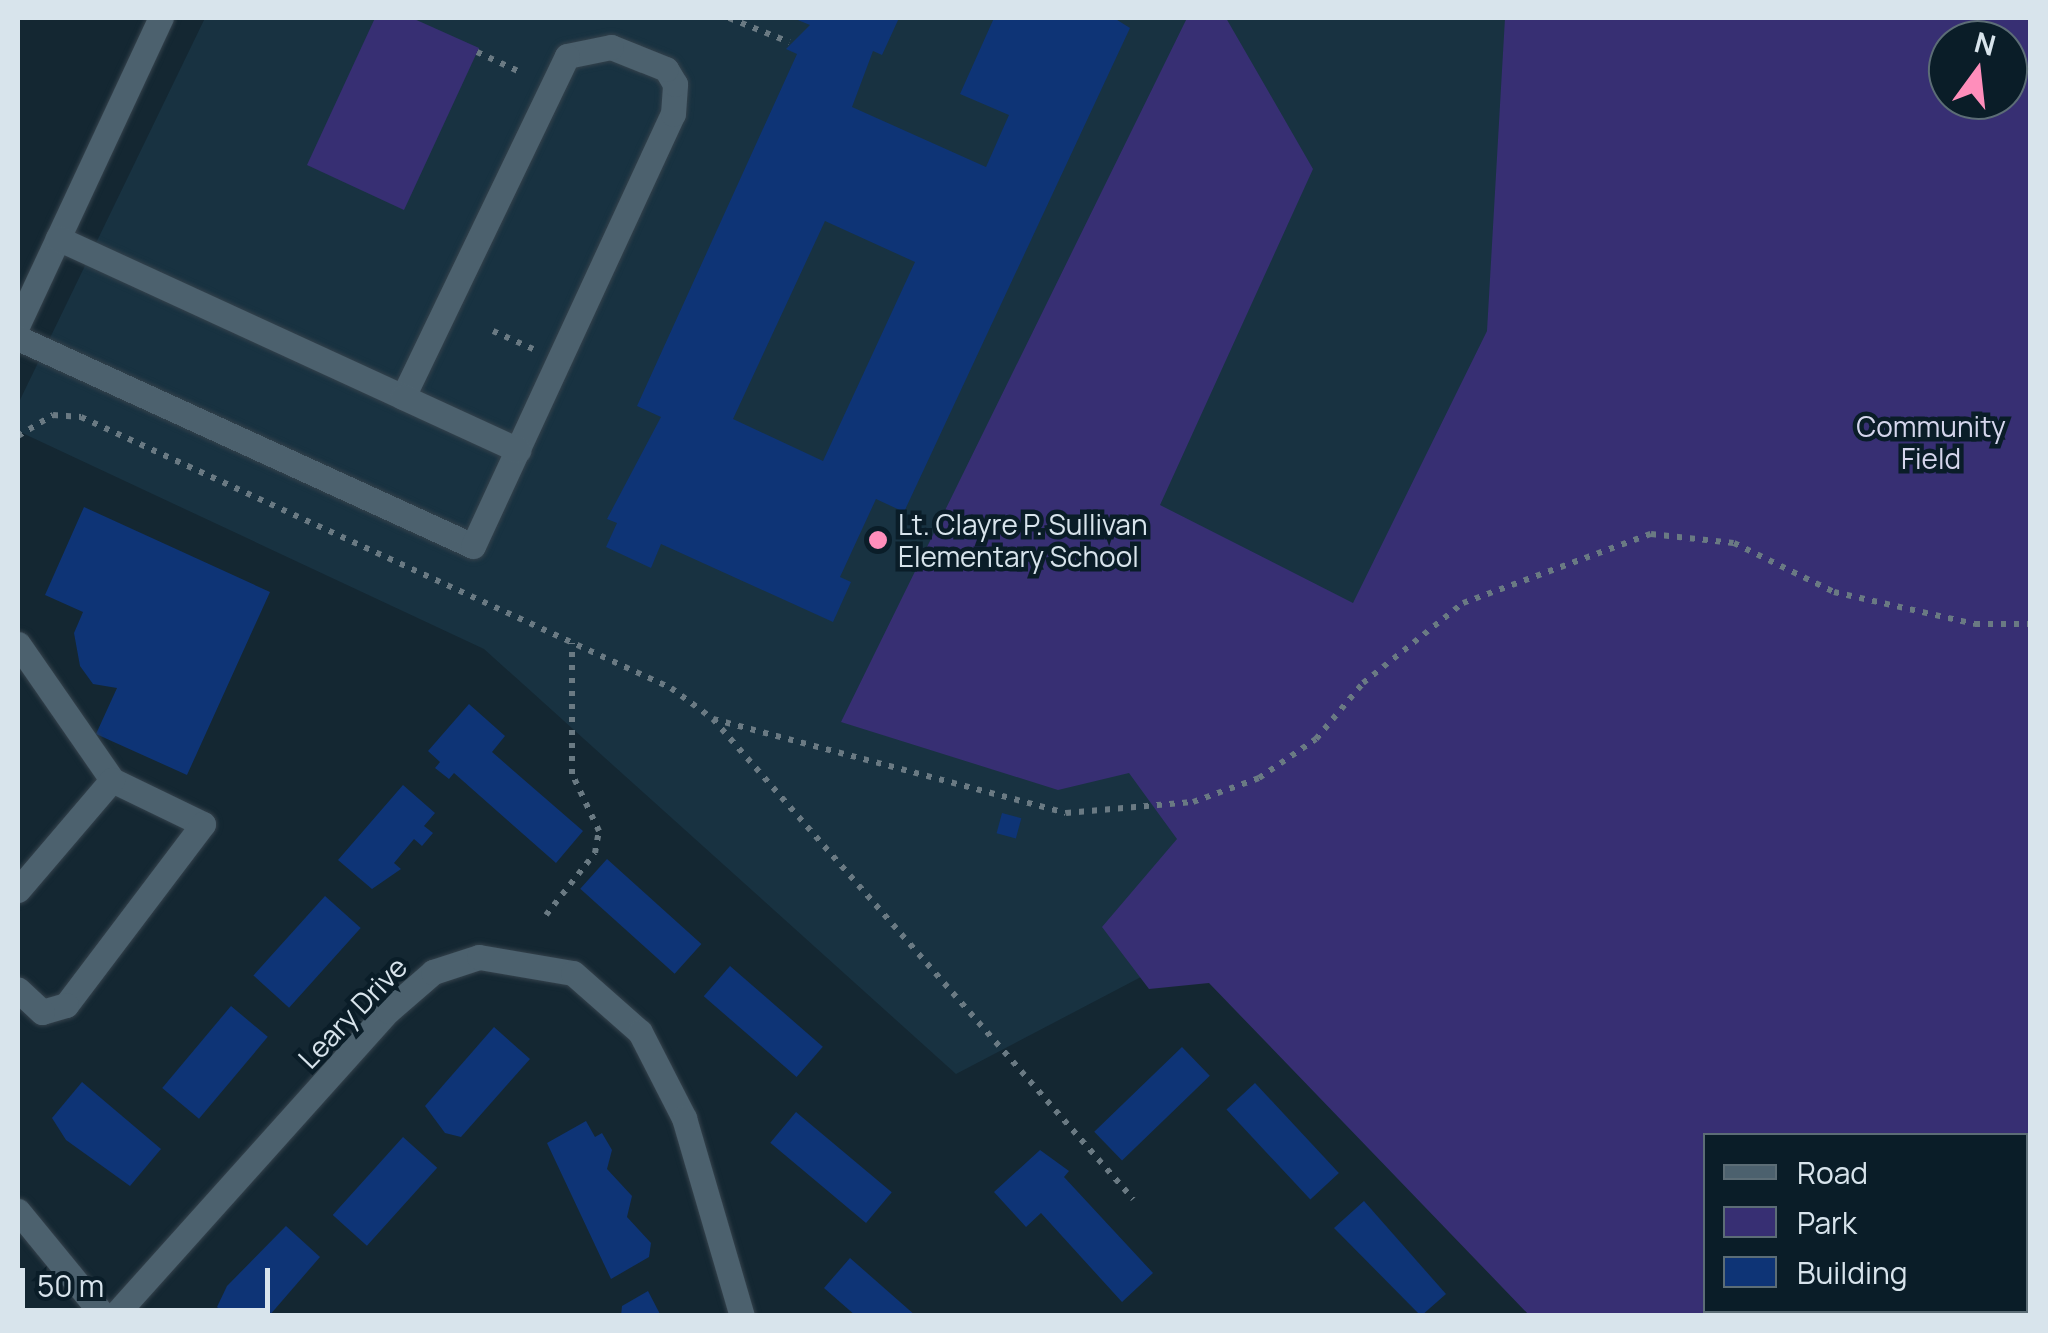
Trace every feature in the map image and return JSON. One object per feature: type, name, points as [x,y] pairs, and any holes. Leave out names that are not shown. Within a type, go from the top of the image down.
[{"type":"street","points":[[18,324],[161,18]]},
{"type":"street","points":[[18,338],[473,546],[672,114],[666,70],[599,44],[567,56],[403,396]]},
{"type":"street","points":[[58,238],[518,450]]},
{"type":"street","points":[[18,644],[112,780],[203,824],[66,1005],[42,1012],[18,990]]},
{"type":"street","points":[[18,890],[112,780]]},
{"type":"street","name":"Leary Drive","points":[[114,1316],[388,1011],[433,972],[479,957],[573,973],[640,1032],[684,1118],[742,1316]]},
{"type":"street","points":[[18,1211],[104,1316]]},
{"type":"path","points":[[729,18],[747,21],[789,42]]},
{"type":"path","points":[[477,52],[520,72]]},
{"type":"path","points":[[493,331],[543,354]]},
{"type":"path","points":[[18,436],[53,415],[81,417],[572,643],[714,719],[1066,812],[1193,802],[1259,778],[1316,740],[1363,683],[1464,603],[1652,534],[1734,543],[1834,592],[2029,626]]},
{"type":"path","points":[[546,915],[596,853],[599,831],[572,774],[572,643]]},
{"type":"path","points":[[714,719],[1133,1200]]},
{"type":"shaded area","name":"Lt. Clayre P. Sullivan Elementary School","points":[[205,18],[1653,18],[1202,945],[956,1074],[484,649],[18,431],[18,404]]},
{"type":"green space","points":[[375,18],[412,18],[479,48],[404,210],[307,165]]},
{"type":"green space","name":"Community Field","points":[[1187,18],[1226,18],[1313,169],[1160,505],[1353,603],[1487,331],[1505,18],[2030,18],[2030,1315],[1529,1315],[1209,983],[1149,989],[1102,927],[1177,839],[1129,773],[1058,790],[841,722]]},
{"type":"building","points":[[793,18],[899,18],[882,55],[873,51],[852,107],[986,167],[1009,115],[960,94],[994,18],[1114,18],[1130,28],[904,512],[876,499],[840,577],[851,582],[833,622],[661,544],[651,568],[606,547],[617,523],[607,519],[661,417],[637,406],[797,54],[786,49],[810,25]],"holes":[[[825,221],[915,262],[823,461],[733,419]]]},
{"type":"building","points":[[84,507],[270,592],[187,775],[96,734],[117,688],[93,684],[80,666],[74,633],[83,612],[45,595]]},
{"type":"building","points":[[469,704],[505,736],[492,752],[583,831],[556,863],[454,773],[449,779],[435,768],[440,762],[428,751]]},
{"type":"building","points":[[403,785],[435,813],[424,826],[433,833],[422,846],[414,839],[394,863],[401,869],[372,889],[338,860]]},
{"type":"building","points":[[1002,813],[1021,818],[1016,838],[997,833]]},
{"type":"building","points":[[607,859],[701,944],[675,974],[580,889]]},
{"type":"building","points":[[325,896],[361,928],[289,1008],[253,976]]},
{"type":"building","points":[[730,966],[823,1047],[797,1077],[704,996]]},
{"type":"building","points":[[231,1006],[268,1037],[199,1119],[162,1088]]},
{"type":"building","points":[[494,1027],[530,1059],[461,1137],[445,1133],[425,1106]]},
{"type":"building","points":[[1182,1047],[1210,1076],[1122,1161],[1094,1132]]},
{"type":"building","points":[[82,1082],[161,1149],[130,1186],[66,1140],[52,1118]]},
{"type":"building","points":[[1255,1083],[1339,1173],[1310,1200],[1226,1110]]},
{"type":"building","points":[[796,1112],[892,1192],[866,1223],[770,1143]]},
{"type":"building","points":[[586,1121],[595,1137],[602,1133],[612,1150],[607,1169],[632,1196],[627,1217],[651,1243],[649,1257],[611,1279],[547,1143]]},
{"type":"building","points":[[403,1137],[437,1168],[367,1246],[333,1215]]},
{"type":"building","points":[[1040,1150],[1069,1171],[1064,1177],[1153,1273],[1122,1302],[1041,1213],[1026,1227],[994,1192]]},
{"type":"building","points":[[1364,1201],[1446,1294],[1421,1316],[1334,1228]]},
{"type":"building","points":[[286,1226],[320,1257],[269,1316],[227,1316],[217,1307],[227,1286]]},
{"type":"building","points":[[850,1258],[916,1316],[856,1316],[824,1288]]},
{"type":"building","points":[[648,1291],[661,1316],[621,1316],[622,1306]]},
{"type":"place","name":"Lt. Clayre P. Sullivan Elementary School","points":[[878,540]]}]
